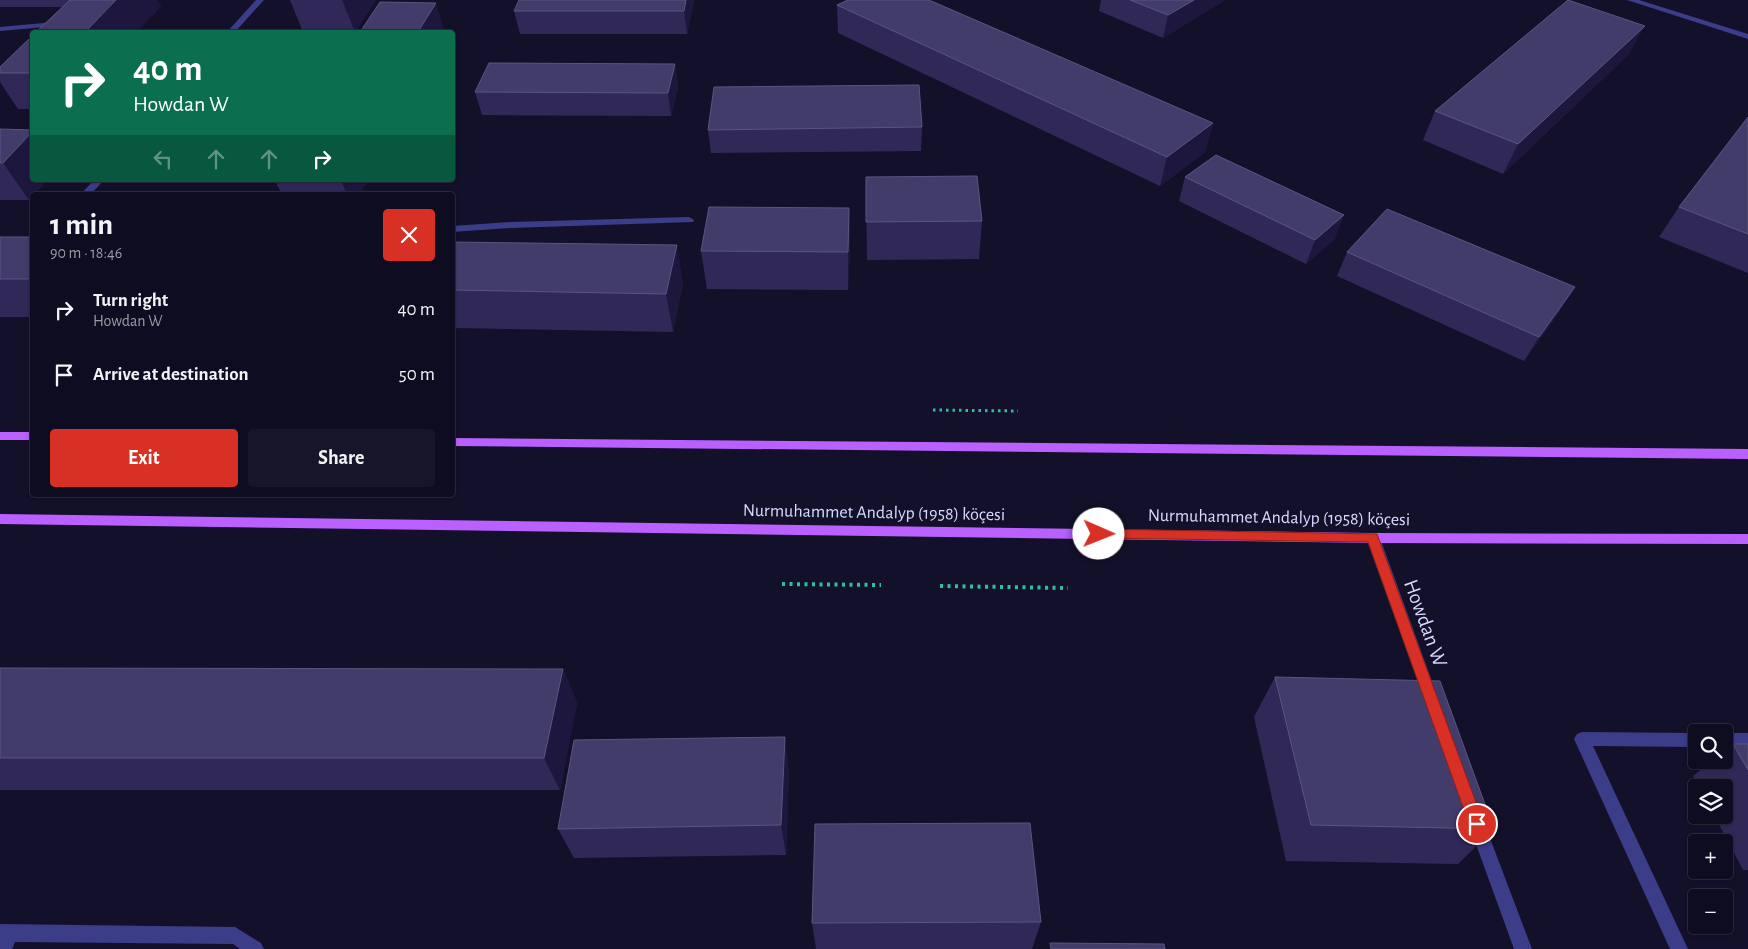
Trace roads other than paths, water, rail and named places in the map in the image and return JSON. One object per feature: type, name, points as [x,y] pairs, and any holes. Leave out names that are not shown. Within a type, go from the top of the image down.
[{"type":"main road","points":[[0,436],[30,436]]},
{"type":"main road","points":[[455,442],[1748,454]]},
{"type":"main road","name":"Nurmuhammet Andalyp (1958) köçesi","points":[[0,520],[1373,538],[1748,539]]},
{"type":"street","points":[[233,30],[260,0]]},
{"type":"street","points":[[1631,0],[1748,37]]},
{"type":"street","points":[[0,29],[45,25],[71,17]]},
{"type":"street","points":[[39,30],[45,25]]},
{"type":"street","points":[[87,192],[97,182]]},
{"type":"street","points":[[455,229],[511,225],[689,220]]},
{"type":"street","name":"Howdan W","points":[[1373,538],[1435,710]]},
{"type":"street","points":[[1679,949],[1582,739],[1688,740]]},
{"type":"street","points":[[1733,740],[1748,740]]},
{"type":"street","points":[[1472,811],[1523,949]]},
{"type":"street","points":[[4,939],[235,936],[255,949]]}]
